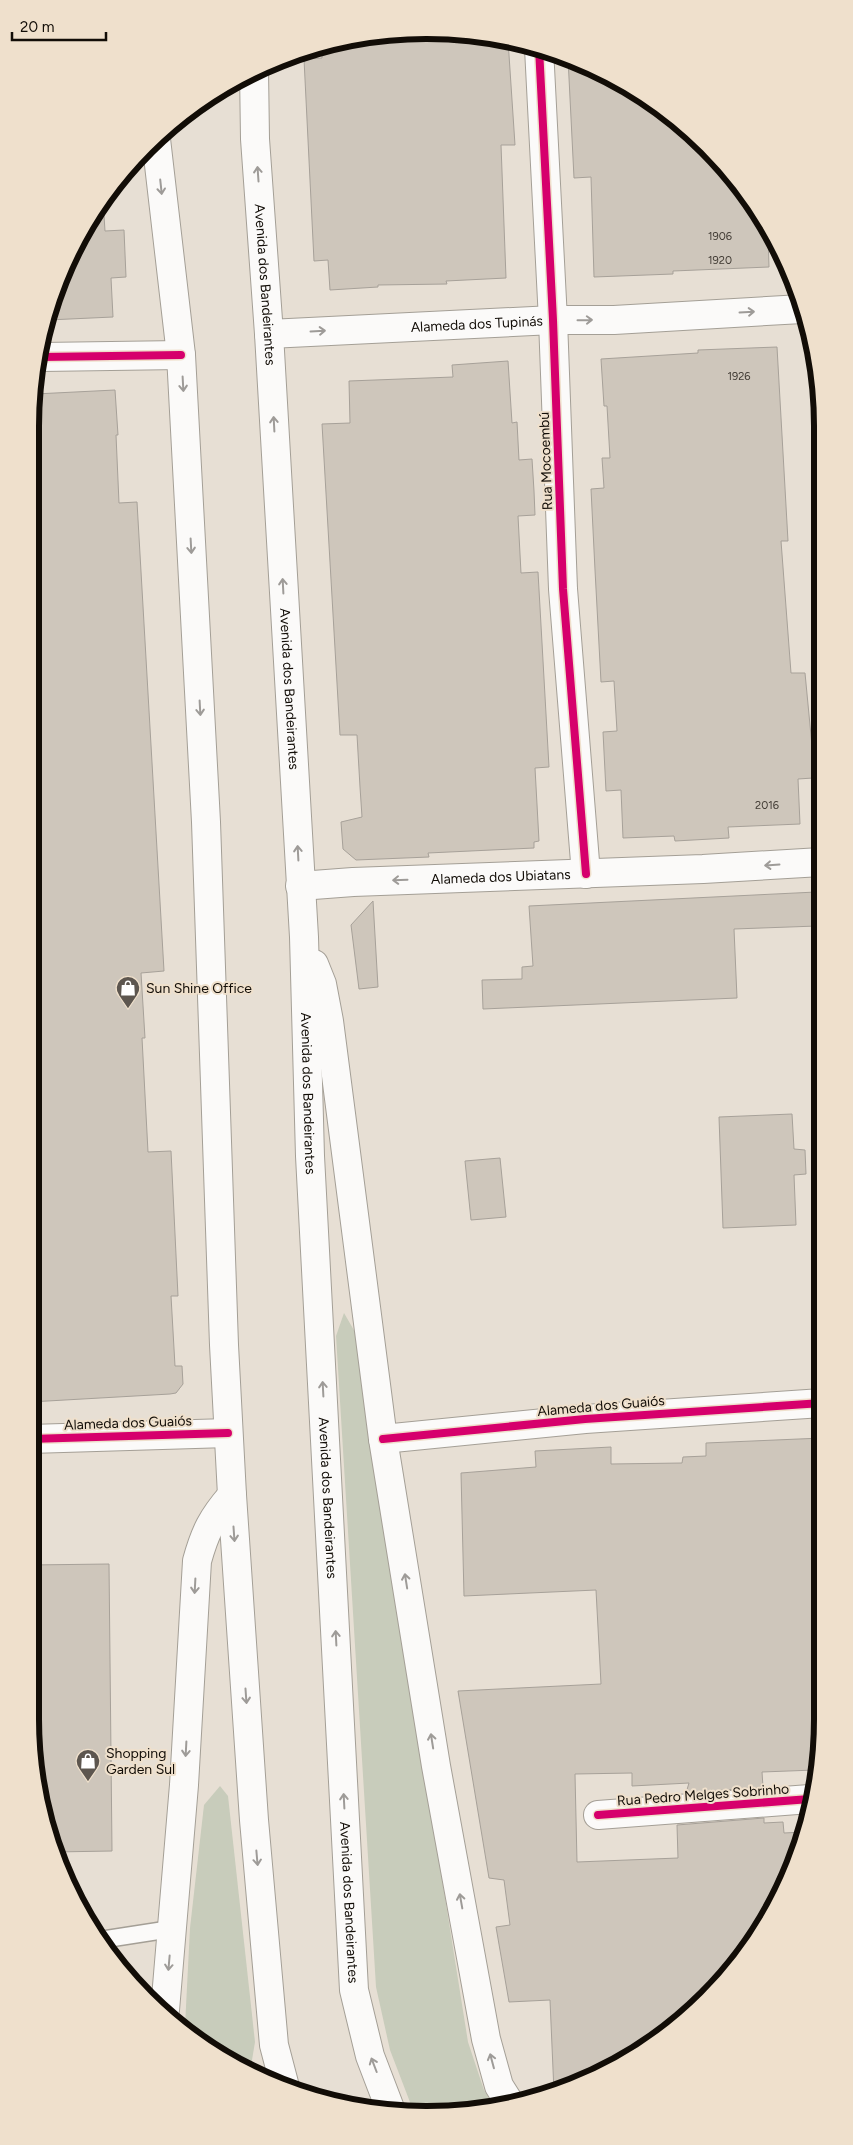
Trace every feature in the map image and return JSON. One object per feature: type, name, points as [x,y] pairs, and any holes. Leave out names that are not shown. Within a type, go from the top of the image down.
[{"type":"main road","name":"Rua Mocoembú","points":[[539,56],[553,320],[563,589],[586,874]]},
{"type":"main road","name":"Avenida dos Bandeirantes","points":[[254,79],[256,139],[304,937],[310,1156],[354,1990],[370,2056],[388,2104]]},
{"type":"main road","points":[[157,148],[181,356],[206,822],[228,1433],[232,1495],[254,1820],[274,2045],[283,2079]]},
{"type":"main road","name":"Alameda dos Tupinás","points":[[269,334],[553,320],[614,320],[796,309]]},
{"type":"main road","points":[[45,357],[181,356]]},
{"type":"main road","name":"Alameda dos Ubiatans","points":[[300,886],[353,882],[703,870],[814,862]]},
{"type":"main road","points":[[304,937],[322,984],[329,1021],[383,1439],[436,1766],[486,2039],[499,2086],[507,2098]]},
{"type":"main road","name":"Alameda dos Guaiós","points":[[383,1439],[585,1419],[814,1403]]},
{"type":"main road","name":"Alameda dos Guaiós","points":[[39,1439],[228,1433]]},
{"type":"main road","points":[[165,2005],[184,1785],[197,1561],[204,1535],[217,1512],[232,1495]]},
{"type":"main road","name":"Rua Pedro Melges Sobrinho","points":[[598,1815],[806,1799]]},
{"type":"main road","points":[[269,2073],[274,2045]]},
{"type":"lane","points":[[108,1939],[171,1930]]},
{"type":"green space","points":[[344,1313],[355,1332],[468,2042],[484,2090],[491,2101],[452,2105],[411,2105],[390,2050],[376,1987],[336,1336]]},
{"type":"green space","points":[[220,1786],[228,1796],[255,2042],[251,2064],[211,2041],[185,2022],[190,1928],[204,1805]]},
{"type":"building","points":[[401,40],[452,40],[509,48],[515,145],[501,145],[506,278],[446,281],[447,284],[378,285],[378,287],[330,290],[328,260],[314,261],[304,59],[322,58],[322,53],[351,46]]},
{"type":"building","points":[[568,66],[598,79],[642,104],[663,119],[701,152],[734,190],[749,211],[768,245],[769,267],[673,271],[673,274],[594,277],[591,177],[574,178]]},
{"type":"building","points":[[104,211],[105,231],[124,230],[126,277],[111,278],[113,317],[54,320],[68,278]]},
{"type":"building","points":[[777,347],[788,541],[781,541],[791,673],[805,673],[812,746],[813,778],[798,779],[800,824],[728,827],[729,838],[675,841],[674,836],[623,838],[621,790],[606,791],[603,732],[617,731],[614,681],[601,682],[591,489],[604,488],[602,458],[610,458],[607,406],[604,406],[601,359],[698,353],[698,350]]},
{"type":"building","points":[[508,361],[512,423],[517,422],[519,460],[532,459],[535,515],[518,516],[521,573],[538,572],[549,767],[535,768],[539,841],[534,842],[534,848],[428,853],[429,857],[356,860],[343,849],[341,822],[362,817],[357,735],[340,735],[322,424],[350,423],[349,381],[453,377],[452,365]]},
{"type":"building","points":[[115,390],[119,503],[137,502],[164,971],[141,973],[145,1038],[142,1038],[148,1152],[171,1151],[178,1296],[171,1296],[175,1366],[182,1366],[183,1384],[176,1393],[170,1394],[39,1401],[39,426],[41,394]]},
{"type":"building","points":[[814,892],[814,926],[734,929],[737,998],[483,1009],[482,980],[522,979],[522,967],[533,966],[529,906]]},
{"type":"building","points":[[373,901],[378,987],[359,989],[351,925]]},
{"type":"building","points":[[792,1114],[794,1149],[805,1150],[806,1174],[794,1175],[796,1225],[723,1228],[719,1117]]},
{"type":"building","points":[[500,1158],[506,1217],[471,1220],[465,1161]]},
{"type":"building","points":[[814,1438],[814,1718],[811,1770],[762,1772],[763,1787],[686,1793],[689,1783],[632,1786],[632,1773],[575,1774],[577,1862],[678,1858],[677,1825],[764,1818],[764,1823],[783,1822],[784,1833],[797,1832],[785,1867],[749,1934],[734,1955],[701,1993],[663,2026],[642,2041],[598,2066],[554,2085],[550,2000],[509,2002],[496,1927],[510,1925],[504,1880],[489,1878],[458,1691],[601,1684],[596,1590],[464,1596],[461,1473],[536,1467],[535,1451],[611,1447],[611,1464],[682,1463],[683,1457],[706,1456],[706,1443]]},
{"type":"building","points":[[109,1564],[112,1851],[62,1852],[52,1819],[42,1769],[40,1744],[39,1565]]},
{"type":"cycle path","points":[[539,56],[553,320],[563,589],[586,874]]},
{"type":"cycle path","points":[[45,357],[181,355]]},
{"type":"cycle path","points":[[383,1439],[585,1419],[814,1404]]},
{"type":"cycle path","points":[[39,1439],[228,1433]]},
{"type":"cycle path","points":[[598,1815],[806,1799]]},
{"type":"place","name":"Sun Shine Office","points":[[128,1009]]},
{"type":"place","name":"Shopping Garden Sul","points":[[88,1782]]}]
